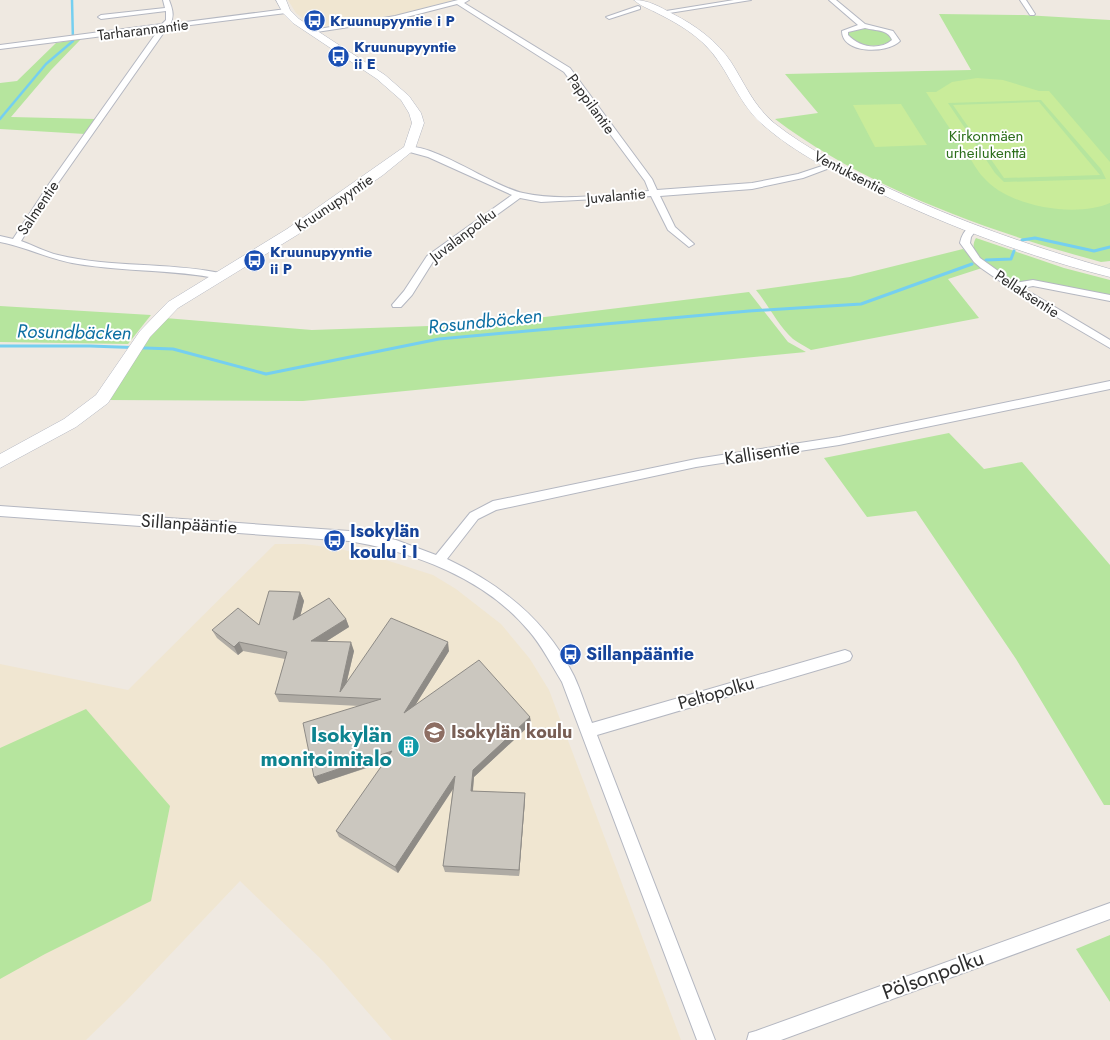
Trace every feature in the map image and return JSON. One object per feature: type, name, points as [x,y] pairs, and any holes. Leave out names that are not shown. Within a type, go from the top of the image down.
[{"type":"street","points":[[663,12],[748,0]]},
{"type":"street","points":[[832,0],[864,26],[890,31],[896,41],[890,46],[859,47],[845,36],[844,31],[864,26]]},
{"type":"street","points":[[1023,0],[1032,14]]},
{"type":"street","points":[[310,31],[395,18],[462,1]]},
{"type":"street","name":"Pappilantie","points":[[462,1],[567,70],[588,96],[620,144],[649,180],[671,228],[689,244]]},
{"type":"street","points":[[101,18],[167,4]]},
{"type":"street","name":"Salmentie","points":[[167,4],[169,20],[52,186],[16,242],[57,258],[201,271],[220,276]]},
{"type":"street","points":[[609,17],[638,4]]},
{"type":"street","name":"Ventuksentie","points":[[638,4],[663,12],[699,33],[729,67],[747,101],[768,124],[831,166],[900,199],[972,229],[1036,252],[1110,273]]},
{"type":"street","points":[[283,5],[296,22],[381,77],[405,98],[416,113],[418,123],[416,136],[409,149]]},
{"type":"street","name":"Tarharannantie","points":[[0,47],[164,27],[283,5]]},
{"type":"street","name":"Juvalantie","points":[[409,149],[431,155],[518,195],[530,198],[554,199],[769,184],[831,166]]},
{"type":"street","name":"Kruunupyyntie","points":[[0,462],[70,423],[102,399],[140,340],[173,305],[292,232],[409,149]]},
{"type":"street","name":"Juvalanpolku","points":[[397,305],[408,293],[430,258],[518,195]]},
{"type":"street","name":"Pellaksentie","points":[[972,229],[966,237],[965,243],[984,266],[1110,345]]},
{"type":"street","points":[[0,239],[16,242]]},
{"type":"street","points":[[1014,286],[1033,283],[1110,298]]},
{"type":"street","name":"Kallisentie","points":[[438,562],[474,516],[493,506],[696,463],[838,441],[1110,385]]},
{"type":"street","name":"Sillanpääntie","points":[[0,511],[324,533],[401,546],[470,578],[502,598],[526,618],[541,635],[568,679],[706,1040]]},
{"type":"street","name":"Peltopolku","points":[[588,731],[845,656]]},
{"type":"street","name":"Pölsonpolku","points":[[756,1040],[1110,911]]},
{"type":"shaded area","points":[[288,0],[454,0],[400,14],[325,26],[313,26],[296,13]]},
{"type":"shaded area","points":[[275,544],[304,544],[340,549],[386,560],[433,575],[456,589],[501,624],[530,659],[549,690],[681,1040],[392,1040],[324,962],[240,881],[127,1000],[86,1040],[0,1040],[0,664],[128,690]]},
{"type":"green space","name":"Kirkonmäen urheilukenttä","points":[[939,14],[1024,15],[1110,20],[1110,261],[1101,262],[1017,237],[931,205],[848,166],[775,119],[818,113],[785,74],[971,70]]},
{"type":"green space","points":[[868,28],[885,31],[892,38],[892,41],[869,46],[859,43],[848,36],[848,32]]},
{"type":"green space","points":[[81,39],[51,70],[11,117],[95,119],[85,134],[0,129],[0,83],[17,81],[56,43]]},
{"type":"green space","points":[[977,78],[1003,80],[1039,91],[1049,91],[1110,162],[1110,203],[1079,210],[1044,207],[1026,203],[995,188],[979,172],[926,92],[936,92],[952,82]],"holes":[[[1041,100],[1101,169],[1106,179],[1004,182],[995,173],[948,103]]]},
{"type":"green space","points":[[1039,102],[1100,175],[1004,178],[953,105]]},
{"type":"green space","points":[[901,104],[927,145],[875,147],[853,105]]},
{"type":"green space","points":[[976,238],[1064,268],[1110,280],[1110,296],[1032,280],[1013,283],[992,270],[979,258],[975,252]]},
{"type":"green space","points":[[963,249],[982,268],[948,279],[979,318],[811,350],[788,334],[756,290],[850,277]]},
{"type":"green space","points":[[749,292],[788,342],[806,352],[303,401],[107,400],[147,340],[165,318],[312,330],[487,324]]},
{"type":"green space","points":[[0,306],[151,315],[128,344],[0,342]]},
{"type":"green space","points":[[949,433],[984,469],[1022,462],[1110,565],[1110,805],[1104,805],[1016,659],[916,511],[867,517],[824,458]]},
{"type":"green space","points":[[86,709],[170,806],[151,901],[45,954],[0,979],[0,748]]},
{"type":"green space","points":[[1110,935],[1110,1002],[1076,949]]},
{"type":"building","name":"Isokylän monitoimitalo","points":[[269,591],[300,592],[293,620],[329,598],[346,619],[311,641],[351,642],[340,692],[391,618],[448,642],[404,713],[479,660],[530,717],[473,770],[471,791],[525,793],[519,870],[443,866],[455,776],[395,867],[336,831],[392,751],[314,777],[303,723],[381,699],[275,694],[287,652],[239,642],[234,647],[212,630],[238,608],[259,625]]},
{"type":"waterway","points":[[0,119],[46,64],[73,41],[72,0]]},
{"type":"waterway","name":"Rosundbäcken","points":[[1022,240],[1035,238],[1094,251],[1110,247]]},
{"type":"waterway","points":[[986,260],[1011,259],[1014,251]]},
{"type":"waterway","name":"Rosundbäcken","points":[[0,346],[90,346],[173,349],[266,374],[439,339],[749,311],[861,304],[972,264]]},
{"type":"place","name":"Kruunupyyntie i P","points":[[314,21]]},
{"type":"place","name":"Kruunupyyntie ii E","points":[[338,56]]},
{"type":"place","name":"Kruunupyyntie ii P","points":[[254,261]]},
{"type":"place","name":"Isokylän koulu i I","points":[[334,541]]},
{"type":"place","name":"Sillanpääntie","points":[[570,654]]},
{"type":"place","name":"Isokylän koulu","points":[[435,732]]},
{"type":"place","name":"Isokylän monitoimitalo","points":[[408,747]]}]
